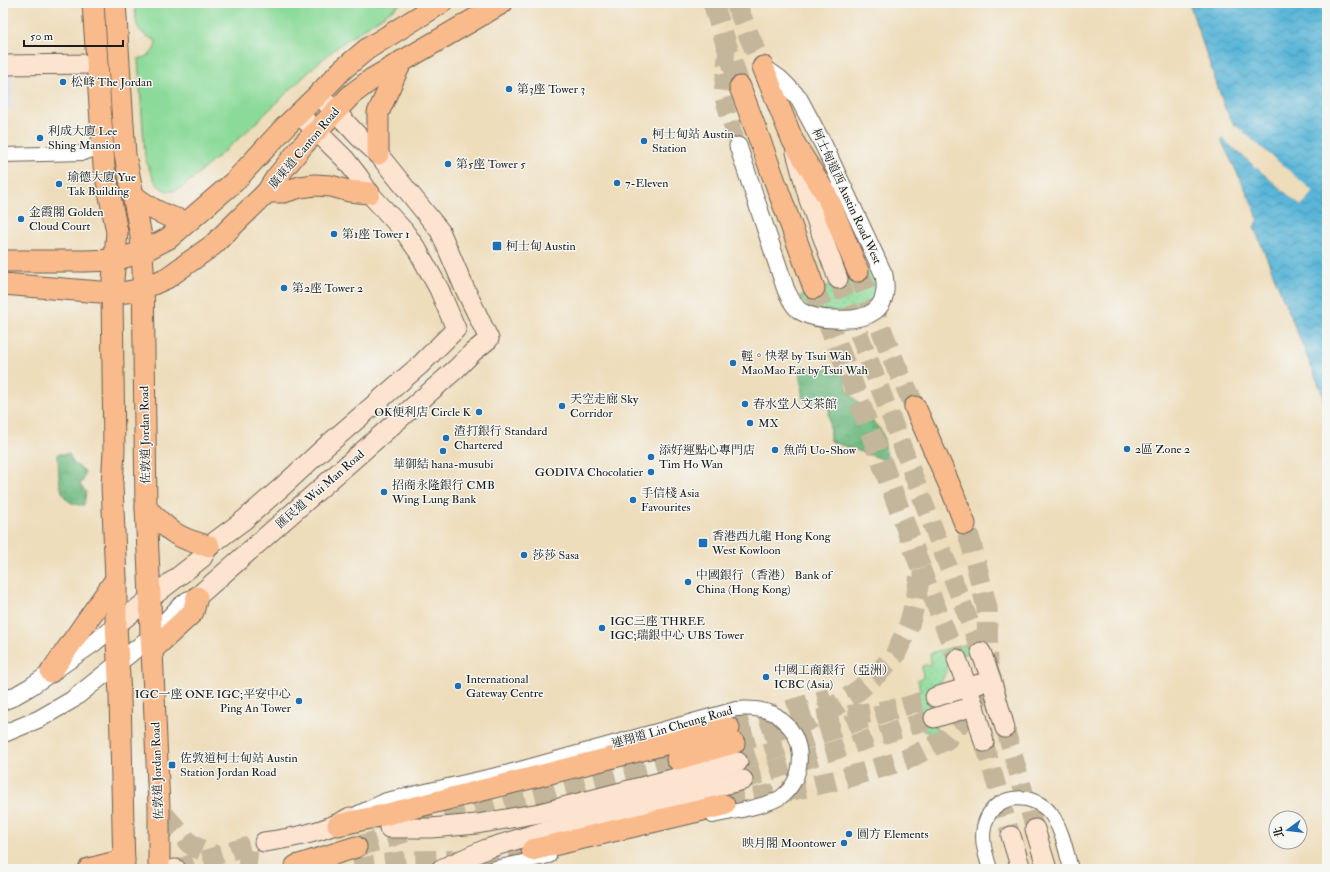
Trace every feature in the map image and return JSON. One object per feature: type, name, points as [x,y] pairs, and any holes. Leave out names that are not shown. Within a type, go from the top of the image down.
[{"type":"main road","points":[[89,869],[124,864],[112,485],[114,452],[112,292],[117,232],[105,173],[93,3]]},
{"type":"main road","name":"佐敦道 Jordan Road","points":[[115,3],[125,155],[134,196],[141,236],[142,252],[146,508],[162,811],[159,869]]},
{"type":"main road","name":"廣東道 Canton Road","points":[[3,261],[115,260],[142,252],[169,238],[235,180],[298,113],[342,70],[367,49],[441,3]]},
{"type":"main road","name":"廣東道 Canton Road","points":[[3,284],[127,292],[142,289],[167,278],[213,245],[267,192],[276,178],[316,131],[352,94],[372,78],[502,3]]},
{"type":"main road","points":[[378,154],[378,113],[402,61]]},
{"type":"main road","points":[[3,65],[97,64]]},
{"type":"main road","name":"柯士甸道西 Austin Road West","points":[[763,67],[793,141],[809,200],[838,279]]},
{"type":"main road","points":[[740,87],[814,288]]},
{"type":"main road","points":[[318,95],[360,138],[378,154]]},
{"type":"main road","points":[[116,625],[202,558],[209,546],[244,520],[283,486],[324,448],[420,365],[456,329],[439,289],[418,251],[404,231],[369,192],[345,159],[298,113]]},
{"type":"main road","points":[[793,141],[827,196],[858,271]]},
{"type":"main road","name":"匯民道 Wui Man Road","points":[[197,597],[489,339],[464,288],[440,231],[378,154]]},
{"type":"main road","points":[[267,192],[284,192],[300,187],[315,185],[331,186],[349,191],[369,192]]},
{"type":"main road","points":[[134,196],[150,208],[162,214],[187,222]]},
{"type":"main road","points":[[915,407],[965,524]]},
{"type":"main road","points":[[146,508],[164,526],[177,536],[195,543],[209,546]]},
{"type":"main road","points":[[51,672],[116,579]]},
{"type":"main road","points":[[152,643],[193,612],[197,597]]},
{"type":"main road","points":[[981,652],[992,679],[1005,728]]},
{"type":"main road","points":[[957,659],[974,706],[984,742]]},
{"type":"main road","points":[[935,697],[992,679]]},
{"type":"main road","points":[[934,718],[974,706]]},
{"type":"main road","points":[[677,759],[736,753]]},
{"type":"main road","points":[[344,821],[736,753]]},
{"type":"main road","points":[[389,828],[431,828],[477,824],[540,813],[736,753]]},
{"type":"main road","points":[[441,869],[486,849],[584,820],[736,753]]},
{"type":"main road","points":[[532,850],[724,805]]},
{"type":"main road","name":"連翔道 Lin Cheung Road","points":[[264,842],[284,839],[344,821]]},
{"type":"main road","points":[[1035,829],[1047,869]]},
{"type":"main road","points":[[1011,836],[1021,869]]},
{"type":"main road","points":[[296,866],[356,847]]},
{"type":"street","name":"柯士甸道西 Austin Road West","points":[[738,146],[786,290],[795,306],[801,312],[810,316],[849,320],[862,317],[879,307],[885,295],[884,275],[824,146],[798,97],[780,79],[763,67]]},
{"type":"street","points":[[3,155],[84,153],[95,149],[102,139]]},
{"type":"street","points":[[3,701],[30,687],[94,643],[116,625]]},
{"type":"street","points":[[3,734],[39,719],[72,700],[118,664],[152,643]]},
{"type":"street","name":"連翔道 Lin Cheung Road","points":[[344,821],[386,800],[509,772],[736,709],[756,708],[774,713],[789,726],[798,743],[800,761],[797,776],[790,789],[780,797],[768,803],[491,869]]},
{"type":"street","points":[[990,869],[983,840],[987,817],[1001,802],[1020,798],[1038,802],[1051,814],[1061,836],[1071,869]]},
{"type":"shaded area","points":[[3,74],[11,74],[12,107],[3,107]]},
{"type":"green space","points":[[135,3],[402,3],[340,45],[318,63],[244,134],[184,186],[168,191],[158,185],[145,157],[138,59],[145,57],[153,51],[156,41],[140,30],[136,22]]},
{"type":"green space","points":[[877,267],[879,275],[874,301],[868,307],[847,313],[809,308],[799,297]]},
{"type":"green space","points":[[799,366],[843,370],[848,391],[882,432],[888,461],[830,441],[829,408],[803,401]]},
{"type":"green space","points":[[58,454],[69,454],[73,463],[85,471],[83,481],[80,485],[86,492],[84,505],[75,504],[68,501],[64,495],[59,479]]},
{"type":"green space","points":[[968,644],[971,652],[954,659],[946,671],[934,701],[932,718],[935,726],[947,738],[957,743],[940,744],[939,737],[928,738],[928,731],[923,731],[921,710],[916,710],[915,693],[920,692],[918,679],[923,678],[922,666],[931,664],[930,653]]},
{"type":"water","points":[[1189,3],[1327,3],[1327,405],[1254,227],[1258,220],[1255,209],[1221,140],[1222,138],[1301,206],[1313,192],[1234,124],[1225,108]]},
{"type":"pier","points":[[1234,124],[1314,192],[1301,206],[1222,138],[1223,136],[1301,203],[1311,192],[1233,125]]},
{"type":"tunnel","points":[[713,3],[740,87]]},
{"type":"tunnel","points":[[736,3],[763,67]]},
{"type":"tunnel","points":[[727,49],[722,95],[738,146]]},
{"type":"tunnel","points":[[858,271],[896,366],[915,407]]},
{"type":"tunnel","points":[[838,279],[981,652]]},
{"type":"tunnel","points":[[734,743],[804,722],[832,708],[859,690],[895,655],[909,625],[916,599],[921,568],[851,379],[814,288]]},
{"type":"tunnel","points":[[724,805],[842,779],[905,760],[947,739],[974,705],[988,673],[987,608],[965,524]]},
{"type":"tunnel","points":[[921,568],[957,659]]},
{"type":"tunnel","points":[[738,762],[935,697]]},
{"type":"tunnel","points":[[729,728],[831,698]]},
{"type":"tunnel","points":[[818,720],[896,709]]},
{"type":"tunnel","points":[[743,780],[934,718]]},
{"type":"tunnel","points":[[1005,728],[1035,829]]},
{"type":"tunnel","points":[[984,742],[1011,836]]},
{"type":"tunnel","points":[[356,847],[486,808],[677,759]]},
{"type":"tunnel","points":[[164,815],[189,843],[216,856]]},
{"type":"tunnel","points":[[176,869],[264,842]]},
{"type":"tunnel","points":[[247,869],[249,846]]},
{"type":"tunnel","points":[[354,869],[406,861],[474,860],[532,850]]},
{"type":"place","name":"松峰 The Jordan","points":[[63,82]]},
{"type":"place","name":"第3座 Tower 3","points":[[509,89]]},
{"type":"place","name":"利成大廈 Lee Shing Mansion","points":[[40,138]]},
{"type":"place","name":"柯士甸站 Austin Station","points":[[644,141]]},
{"type":"place","name":"第5座 Tower 5","points":[[448,164]]},
{"type":"place","name":"7-Eleven","points":[[617,183]]},
{"type":"place","name":"瑜德大廈 Yue Tak Building","points":[[59,184]]},
{"type":"place","name":"金霞閣 Golden Cloud Court","points":[[21,219]]},
{"type":"place","name":"第1座 Tower 1","points":[[334,234]]},
{"type":"place","name":"柯士甸 Austin","points":[[497,246]]},
{"type":"place","name":"第2座 Tower 2","points":[[284,288]]},
{"type":"place","name":"輕。快翠 by Tsui Wah MaoMao Eat by Tsui Wah","points":[[733,363]]},
{"type":"place","name":"春水堂人文茶館","points":[[745,404]]},
{"type":"place","name":"天空走廊 Sky Corridor","points":[[562,406]]},
{"type":"place","name":"OK便利店 Circle K","points":[[479,412]]},
{"type":"place","name":"MX","points":[[750,423]]},
{"type":"place","name":"渣打銀行 Standard Chartered","points":[[446,438]]},
{"type":"place","name":"2區 Zone 2","points":[[1127,449]]},
{"type":"place","name":"魚尚 Uo-Show","points":[[775,450]]},
{"type":"place","name":"華御結 hana-musubi","points":[[443,451]]},
{"type":"place","name":"添好運點心專門店 Tim Ho Wan","points":[[651,457]]},
{"type":"place","name":"GODIVA Chocolatier","points":[[651,472]]},
{"type":"place","name":"招商永隆銀行 CMB Wing Lung Bank","points":[[384,492]]},
{"type":"place","name":"手信棧 Asia Favourites","points":[[633,500]]},
{"type":"place","name":"香港西九龍 Hong Kong West Kowloon","points":[[703,543]]},
{"type":"place","name":"莎莎 Sasa","points":[[524,555]]},
{"type":"place","name":"中國銀行（香港） Bank of China (Hong Kong)","points":[[688,582]]},
{"type":"place","name":"IGC三座 THREE IGC;瑞銀中心 UBS Tower","points":[[602,628]]},
{"type":"place","name":"中國工商銀行（亞洲） ICBC (Asia)","points":[[766,677]]},
{"type":"place","name":"International Gateway Centre","points":[[458,686]]},
{"type":"place","name":"IGC一座 ONE IGC;平安中心 Ping An Tower","points":[[299,701]]},
{"type":"place","name":"佐敦道柯士甸站 Austin Station Jordan Road","points":[[172,765]]},
{"type":"place","name":"圓方 Elements","points":[[849,834]]},
{"type":"place","name":"映月閣 Moontower","points":[[844,843]]}]
